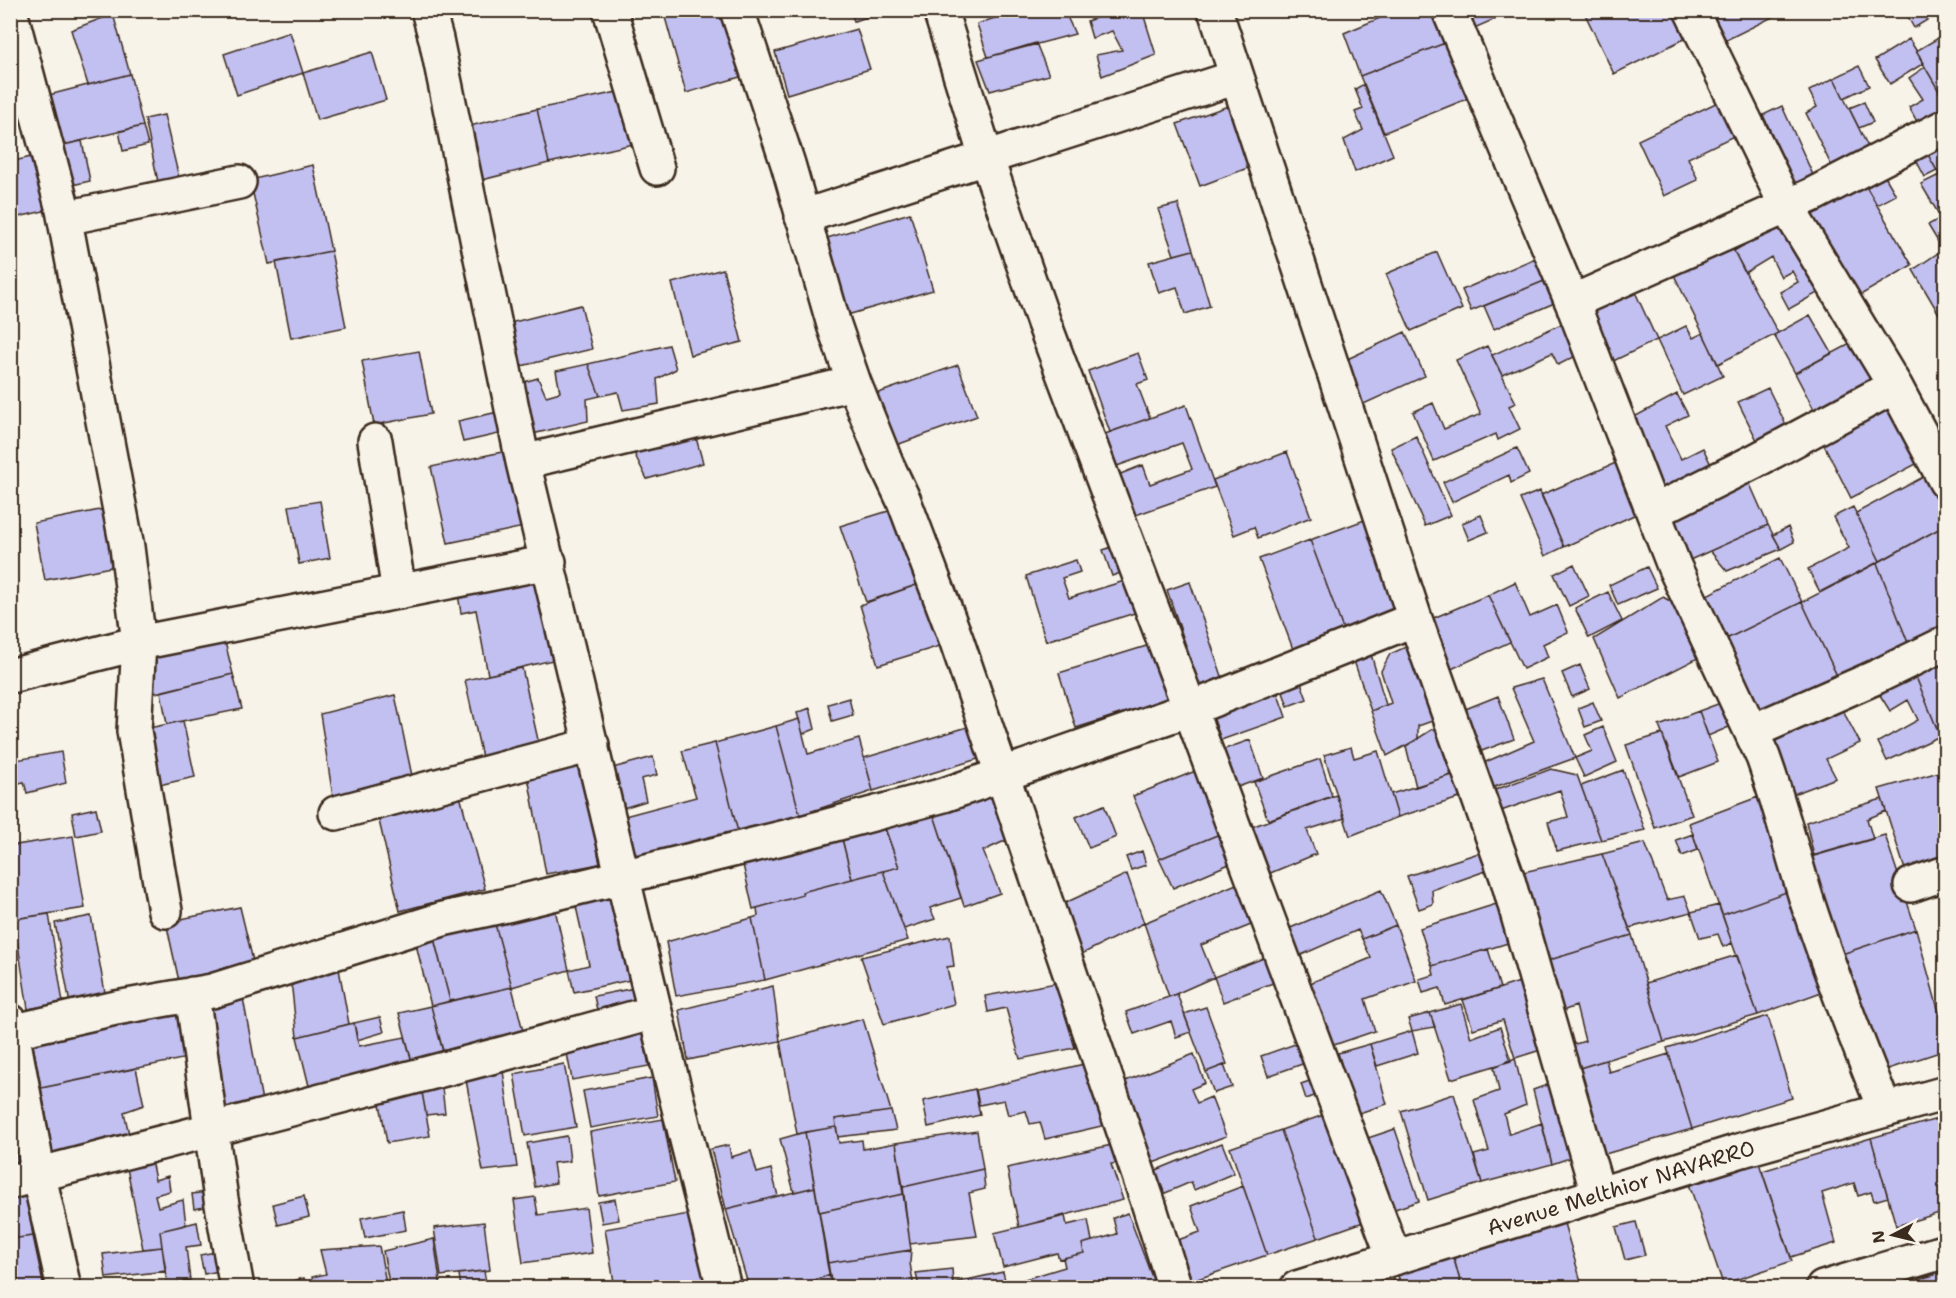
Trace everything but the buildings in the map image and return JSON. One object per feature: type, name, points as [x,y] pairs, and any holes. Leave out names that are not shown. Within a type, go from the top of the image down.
[{"type":"street","points":[[428,10],[524,462],[622,876],[724,1287]]},
{"type":"street","points":[[610,10],[657,168]]},
{"type":"street","points":[[737,10],[788,164],[834,325],[854,383],[904,501],[956,639],[1004,775],[1175,1287]]},
{"type":"street","points":[[940,10],[986,157],[1044,323],[1394,1258]]},
{"type":"street","points":[[1215,10],[1414,619],[1507,877],[1598,1194]]},
{"type":"street","points":[[1449,10],[1572,302],[1674,566],[1753,731],[1774,786],[1807,899],[1839,994],[1885,1110]]},
{"type":"street","points":[[1691,10],[1787,207],[1895,386],[1946,482]]},
{"type":"street","points":[[10,11],[64,218],[127,547],[139,643],[134,731],[165,911]]},
{"type":"street","points":[[802,217],[1237,77]]},
{"type":"street","points":[[1572,302],[1787,207],[1946,126]]},
{"type":"street","points":[[64,218],[239,182]]},
{"type":"street","points":[[524,462],[854,383]]},
{"type":"street","points":[[1653,512],[1755,461],[1895,386]]},
{"type":"street","points":[[375,441],[399,592]]},
{"type":"street","points":[[10,676],[139,643],[549,562]]},
{"type":"street","points":[[64,1287],[25,1179],[11,1028],[234,984],[443,919],[823,827],[944,795],[1190,709],[1414,619]]},
{"type":"street","points":[[1753,731],[1876,677],[1946,643]]},
{"type":"street","points":[[336,813],[592,745]]},
{"type":"street","points":[[1911,885],[1946,873]]},
{"type":"street","points":[[192,994],[221,1199],[237,1287]]},
{"type":"street","points":[[25,1179],[655,1012]]},
{"type":"street","name":"Avenue Melthior NAVARRO","points":[[1297,1287],[1742,1149],[1946,1093]]},
{"type":"street","points":[[1823,1287],[1946,1251]]}]
